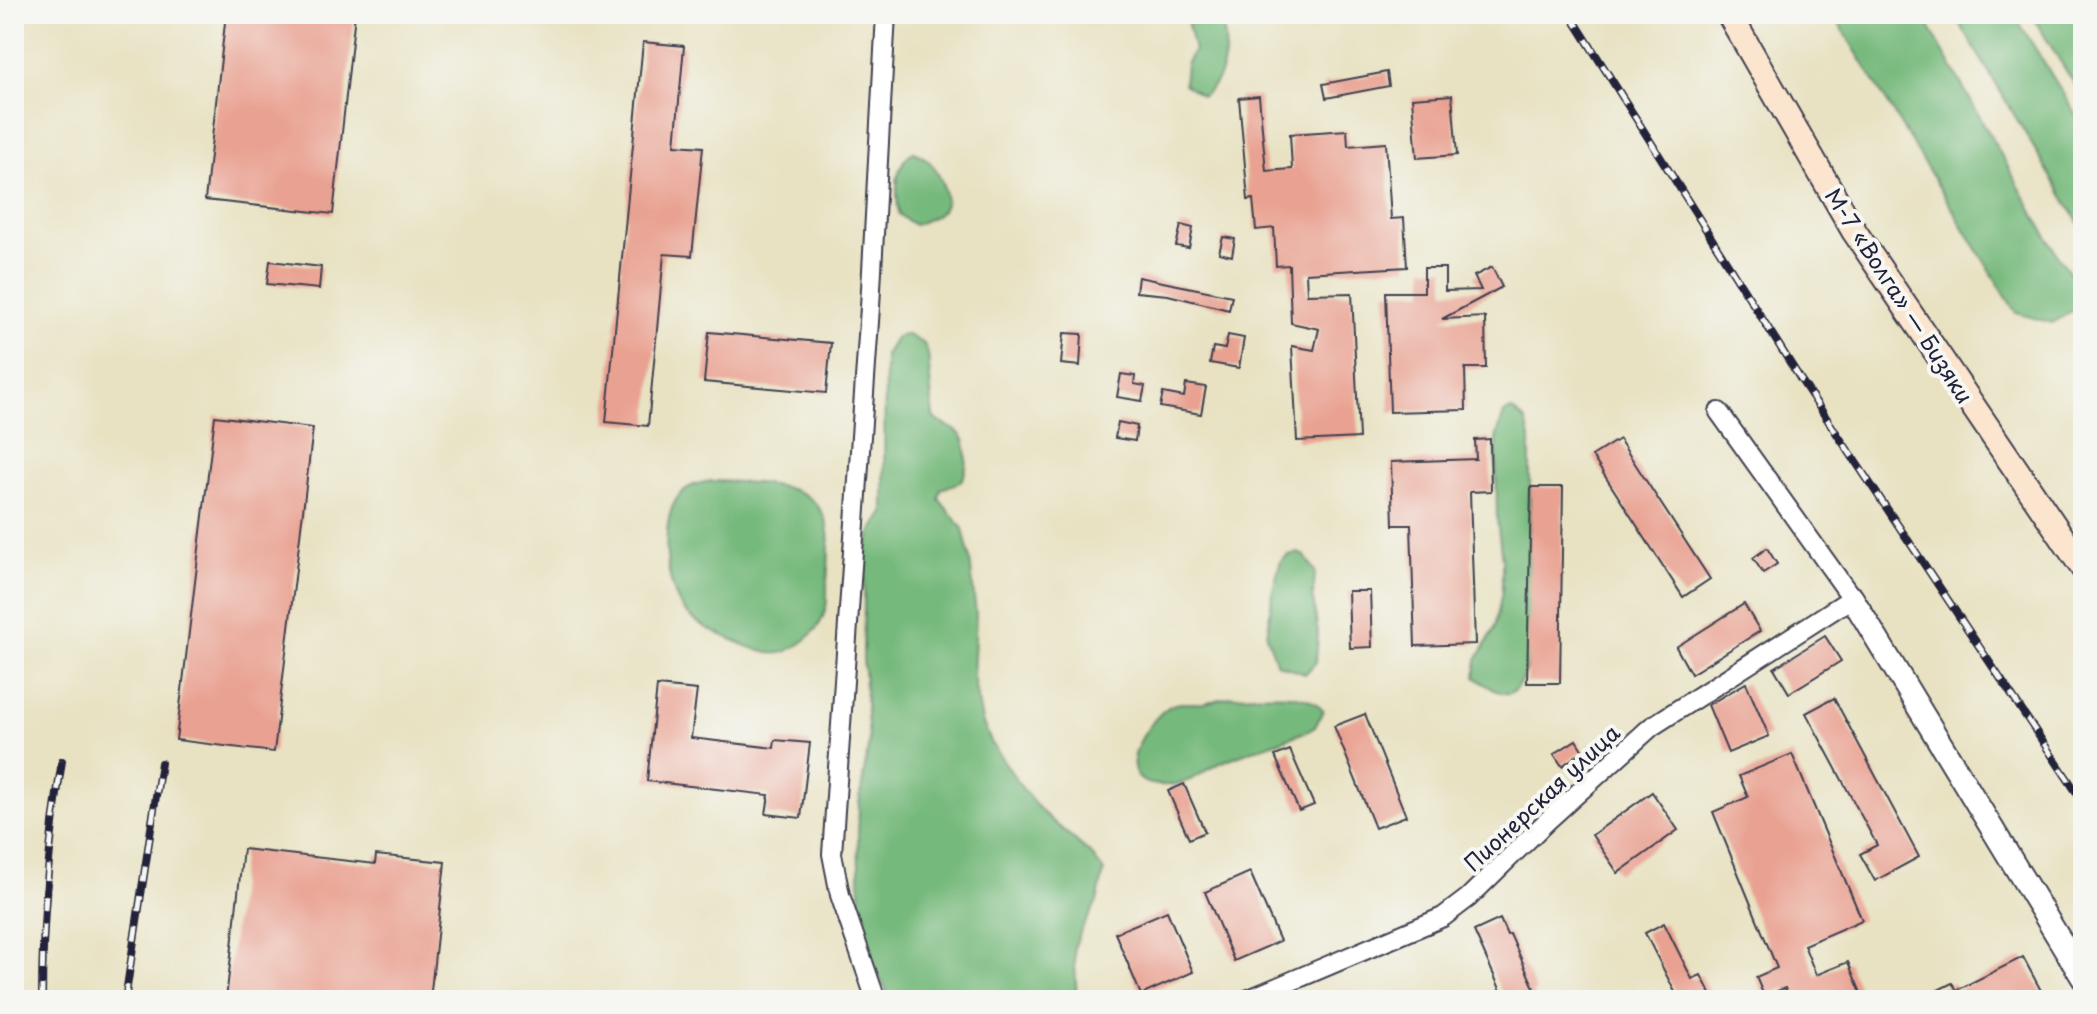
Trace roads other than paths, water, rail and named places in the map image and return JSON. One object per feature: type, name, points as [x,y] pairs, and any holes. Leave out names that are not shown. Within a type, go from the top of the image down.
[{"type":"main road","name":"М-7 «Волга» — Бизяки","points":[[1729,14],[1854,231],[2081,557]]},
{"type":"street","points":[[876,1000],[840,895],[832,854],[870,307],[886,14]]},
{"type":"street","points":[[1719,412],[1852,598],[2083,978]]},
{"type":"street","name":"Пионерская улица","points":[[1247,1000],[1443,917],[1468,898],[1651,727],[1852,598]]},
{"type":"railway","points":[[1570,14],[1801,380],[2083,802]]},
{"type":"railway","points":[[42,1000],[47,880],[62,761]]},
{"type":"railway","points":[[125,1000],[161,763]]}]
